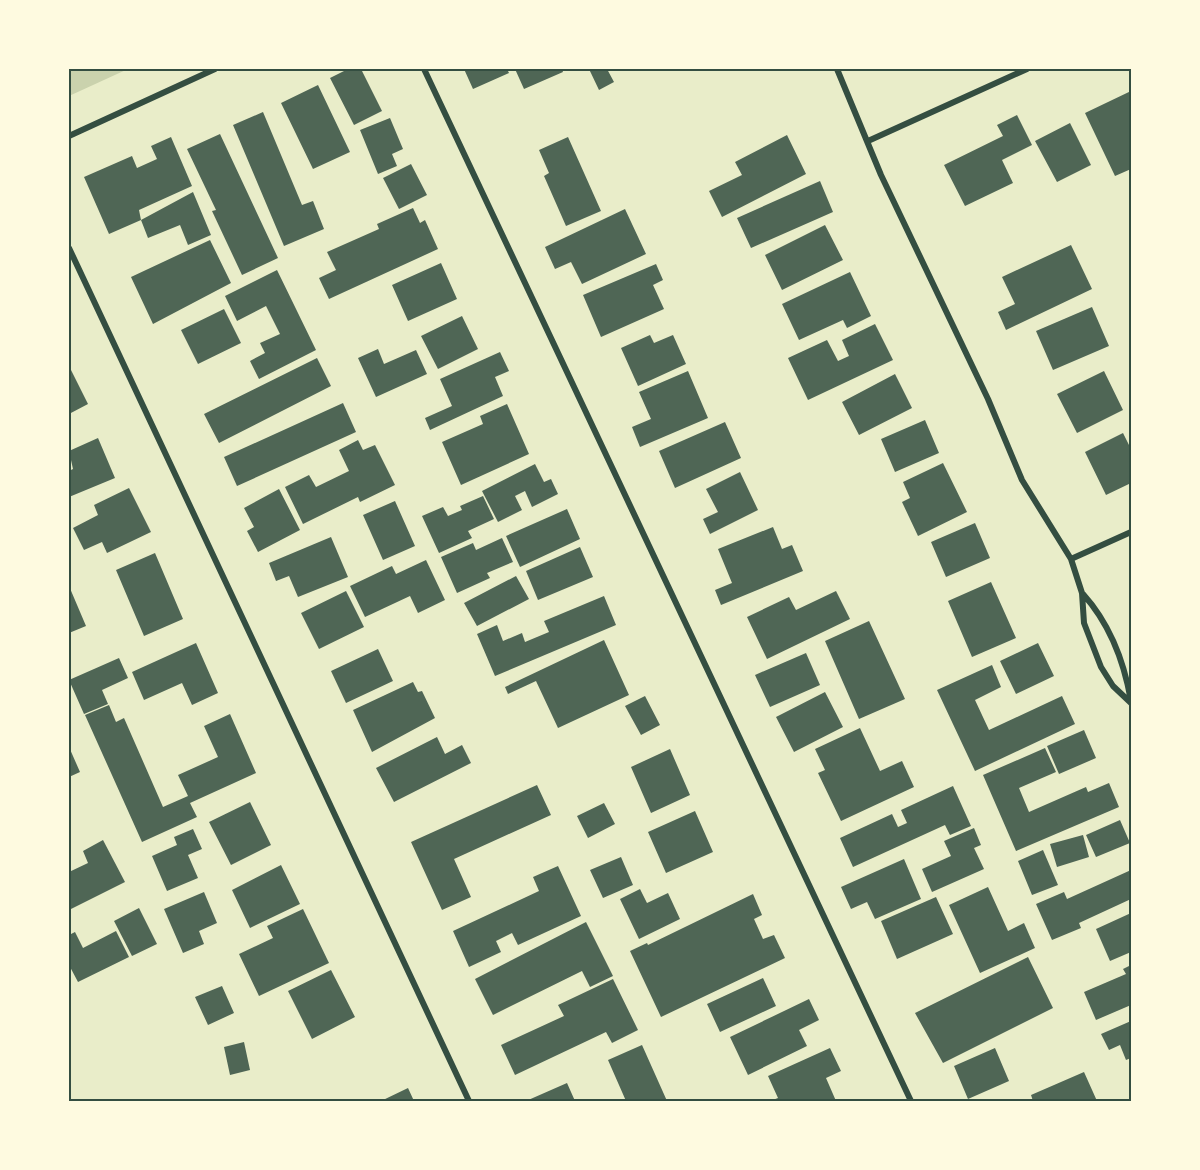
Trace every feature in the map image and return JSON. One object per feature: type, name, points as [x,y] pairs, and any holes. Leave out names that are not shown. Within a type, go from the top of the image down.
[{"type":"street","points":[[69,136],[215,69]]},
{"type":"street","points":[[424,69],[911,1101]]},
{"type":"street","points":[[837,69],[886,185],[988,399],[1022,480],[1071,559],[1082,593],[1084,623],[1101,667],[1113,686],[1131,702]]},
{"type":"street","points":[[868,141],[1027,69]]},
{"type":"street","points":[[69,248],[469,1101]]},
{"type":"street","points":[[1071,559],[1131,532]]},
{"type":"street","points":[[1082,593],[1106,623],[1126,675],[1131,702]]},
{"type":"green space","points":[[69,69],[128,69],[69,96]]},
{"type":"building","points":[[348,69],[361,69],[382,111],[354,125],[330,78]]},
{"type":"building","points":[[464,69],[507,69],[509,73],[473,89]]},
{"type":"building","points":[[515,69],[562,69],[563,72],[524,89]]},
{"type":"building","points":[[589,69],[607,69],[614,82],[599,90]]},
{"type":"building","points":[[318,85],[350,152],[313,169],[281,103]]},
{"type":"building","points":[[1131,91],[1131,169],[1115,176],[1085,113]]},
{"type":"building","points":[[263,112],[302,205],[313,201],[324,229],[284,246],[233,125]]},
{"type":"building","points":[[1017,115],[1032,145],[1002,160],[1013,183],[965,206],[944,165],[1003,136],[997,125]]},
{"type":"building","points":[[390,118],[403,149],[392,154],[397,166],[378,174],[360,130]]},
{"type":"building","points":[[1070,123],[1091,165],[1057,182],[1035,141]]},
{"type":"building","points":[[220,134],[278,258],[242,275],[212,211],[216,210],[187,149]]},
{"type":"building","points":[[787,135],[806,174],[722,217],[709,191],[742,175],[735,162]]},
{"type":"building","points":[[171,137],[192,186],[139,210],[141,220],[109,234],[84,177],[132,156],[137,168],[157,159],[151,146]]},
{"type":"building","points":[[568,137],[601,211],[566,226],[544,176],[549,173],[539,150]]},
{"type":"building","points":[[411,164],[427,195],[399,209],[383,178]]},
{"type":"building","points":[[820,181],[833,212],[751,248],[737,218]]},
{"type":"building","points":[[193,192],[211,235],[188,245],[180,225],[148,238],[141,220]]},
{"type":"building","points":[[413,208],[420,223],[425,220],[438,249],[329,299],[319,278],[336,270],[327,252],[379,229],[377,224]]},
{"type":"building","points":[[625,209],[646,254],[582,284],[571,262],[555,269],[545,247]]},
{"type":"building","points":[[825,225],[843,260],[782,290],[765,255]]},
{"type":"building","points":[[210,240],[231,283],[153,324],[131,277]]},
{"type":"building","points":[[1071,245],[1092,289],[1006,330],[998,312],[1015,304],[1002,277]]},
{"type":"building","points":[[441,263],[457,299],[408,321],[392,285]]},
{"type":"building","points":[[656,264],[663,280],[653,285],[664,309],[601,337],[583,295]]},
{"type":"building","points":[[277,270],[316,350],[259,379],[250,361],[265,353],[260,343],[280,334],[266,306],[237,321],[225,296]]},
{"type":"building","points":[[850,272],[871,316],[847,328],[843,320],[799,340],[782,304]]},
{"type":"building","points":[[1092,307],[1109,346],[1053,370],[1036,331]]},
{"type":"building","points":[[224,309],[241,343],[198,364],[181,330]]},
{"type":"building","points":[[462,316],[478,349],[438,369],[421,336]]},
{"type":"building","points":[[875,324],[893,360],[808,400],[788,358],[827,340],[838,361],[849,356],[842,340]]},
{"type":"building","points":[[650,335],[654,343],[673,335],[686,364],[638,386],[621,348]]},
{"type":"building","points":[[378,349],[384,364],[416,350],[427,374],[376,397],[358,358]]},
{"type":"building","points":[[500,352],[509,371],[495,377],[503,396],[430,430],[425,418],[452,406],[440,379]]},
{"type":"building","points":[[317,358],[331,386],[219,443],[204,414]]},
{"type":"building","points":[[71,370],[88,404],[69,414],[69,372]]},
{"type":"building","points":[[688,371],[708,418],[640,447],[632,427],[651,419],[639,392]]},
{"type":"building","points":[[1104,371],[1123,410],[1077,433],[1057,394]]},
{"type":"building","points":[[895,374],[912,408],[859,435],[842,402]]},
{"type":"building","points":[[343,403],[356,432],[237,486],[224,457]]},
{"type":"building","points":[[507,404],[529,454],[461,485],[442,442],[483,424],[480,416]]},
{"type":"building","points":[[925,420],[939,453],[895,472],[881,439]]},
{"type":"building","points":[[725,422],[741,458],[675,488],[659,451]]},
{"type":"building","points":[[1123,433],[1129,445],[1131,444],[1131,483],[1106,495],[1085,452]]},
{"type":"building","points":[[98,438],[115,478],[69,497],[69,471],[73,469],[69,451]]},
{"type":"building","points":[[358,440],[363,450],[375,445],[395,485],[360,502],[358,497],[303,524],[285,487],[309,475],[316,487],[349,471],[339,450]]},
{"type":"building","points":[[943,463],[967,512],[918,536],[902,502],[910,498],[903,482]]},
{"type":"building","points":[[535,464],[544,482],[551,479],[558,494],[532,507],[525,491],[515,496],[522,510],[498,522],[482,491]]},
{"type":"building","points":[[740,472],[758,510],[710,534],[703,519],[718,512],[706,489]]},
{"type":"building","points":[[129,488],[151,532],[107,553],[102,542],[84,550],[73,528],[98,515],[94,505]]},
{"type":"building","points":[[279,489],[300,530],[258,552],[247,531],[254,527],[244,508]]},
{"type":"building","points":[[483,496],[494,519],[468,531],[472,538],[439,553],[422,516],[443,507],[448,516],[462,510],[460,506]]},
{"type":"building","points":[[395,501],[415,546],[383,560],[363,515]]},
{"type":"building","points":[[567,509],[580,539],[520,567],[506,536]]},
{"type":"building","points":[[975,523],[990,558],[946,577],[931,542]]},
{"type":"building","points":[[773,527],[782,549],[792,545],[803,571],[721,605],[715,590],[732,583],[718,549]]},
{"type":"building","points":[[331,537],[348,577],[298,597],[289,576],[276,581],[269,563]]},
{"type":"building","points":[[502,538],[513,562],[487,573],[490,578],[457,593],[441,557],[473,543],[476,550]]},
{"type":"building","points":[[580,547],[593,577],[538,600],[526,571]]},
{"type":"building","points":[[155,553],[183,619],[144,636],[116,570]]},
{"type":"building","points":[[426,560],[445,600],[418,613],[410,596],[365,617],[350,586],[392,566],[396,574]]},
{"type":"building","points":[[516,576],[529,599],[477,626],[464,603]]},
{"type":"building","points":[[991,582],[1016,638],[972,657],[948,601]]},
{"type":"building","points":[[69,586],[86,626],[69,633]]},
{"type":"building","points":[[346,591],[364,627],[319,649],[301,613]]},
{"type":"building","points":[[836,591],[850,619],[767,659],[747,617],[789,597],[796,610]]},
{"type":"building","points":[[604,596],[616,625],[495,676],[477,634],[497,625],[503,641],[522,633],[525,642],[549,632],[544,621]]},
{"type":"building","points":[[869,621],[905,699],[859,719],[825,641]]},
{"type":"building","points":[[604,640],[629,695],[558,728],[536,681],[508,694],[505,687]]},
{"type":"building","points":[[196,643],[218,693],[192,705],[182,683],[144,700],[132,672]]},
{"type":"building","points":[[1038,643],[1054,676],[1016,694],[1000,661]]},
{"type":"building","points":[[378,649],[393,681],[346,703],[331,671]]},
{"type":"building","points":[[806,653],[820,685],[770,707],[755,675]]},
{"type":"building","points":[[119,658],[128,678],[102,690],[108,704],[84,714],[69,680]]},
{"type":"building","points":[[992,665],[1001,687],[975,700],[989,730],[1062,696],[1075,724],[975,771],[937,690]]},
{"type":"building","points":[[413,682],[418,692],[422,691],[435,718],[372,752],[353,710]]},
{"type":"building","points":[[825,692],[843,727],[794,752],[776,717]]},
{"type":"building","points":[[645,696],[660,725],[641,735],[625,706]]},
{"type":"building","points":[[109,705],[116,722],[124,718],[163,807],[188,796],[178,775],[218,757],[204,726],[230,714],[256,773],[190,803],[197,817],[142,842],[85,715]]},
{"type":"building","points":[[860,728],[880,771],[902,761],[914,787],[841,821],[818,773],[825,770],[815,749]]},
{"type":"building","points":[[1084,730],[1096,758],[1059,774],[1047,746]]},
{"type":"building","points":[[437,737],[445,754],[462,745],[471,763],[394,802],[376,768]]},
{"type":"building","points":[[69,747],[80,772],[69,777]]},
{"type":"building","points":[[1045,748],[1056,772],[1019,788],[1029,812],[1086,787],[1088,792],[1109,783],[1119,807],[1016,851],[983,775]]},
{"type":"building","points":[[670,749],[690,795],[651,813],[631,767]]},
{"type":"building","points":[[537,785],[551,815],[454,859],[471,897],[442,910],[411,842]]},
{"type":"building","points":[[953,786],[971,826],[950,835],[945,825],[853,867],[840,838],[892,814],[898,827],[907,823],[901,810]]},
{"type":"building","points":[[250,802],[271,845],[231,865],[209,822]]},
{"type":"building","points":[[604,803],[615,824],[588,838],[577,816]]},
{"type":"building","points":[[695,811],[713,852],[666,873],[648,832]]},
{"type":"building","points":[[1120,820],[1130,843],[1096,857],[1086,835]]},
{"type":"building","points":[[974,828],[981,845],[974,848],[984,869],[932,892],[922,869],[951,856],[944,841]]},
{"type":"building","points":[[193,829],[202,849],[188,855],[198,878],[167,891],[152,856],[177,845],[174,837]]},
{"type":"building","points":[[1083,835],[1089,857],[1057,867],[1050,844]]},
{"type":"building","points":[[103,840],[125,882],[69,910],[69,872],[88,863],[83,851]]},
{"type":"building","points":[[1043,850],[1058,885],[1032,895],[1018,861]]},
{"type":"building","points":[[621,857],[633,885],[603,898],[590,870]]},
{"type":"building","points":[[904,859],[921,899],[875,919],[867,902],[851,909],[841,887]]},
{"type":"building","points":[[281,865],[300,904],[250,928],[232,890]]},
{"type":"building","points":[[558,866],[581,916],[518,945],[512,933],[496,941],[501,952],[469,967],[453,931],[539,891],[533,877]]},
{"type":"building","points":[[1131,870],[1131,899],[1079,923],[1081,928],[1052,940],[1036,904],[1064,892],[1067,899]]},
{"type":"building","points":[[988,887],[1008,931],[1024,923],[1035,948],[980,973],[949,905]]},
{"type":"building","points":[[640,889],[647,903],[668,893],[680,919],[639,939],[620,899]]},
{"type":"building","points":[[204,892],[217,923],[199,931],[204,944],[183,953],[164,909]]},
{"type":"building","points":[[753,894],[762,915],[754,919],[763,939],[774,935],[785,958],[661,1017],[630,951],[647,943],[648,945]]},
{"type":"building","points":[[936,897],[953,934],[897,959],[881,921]]},
{"type":"building","points":[[139,908],[157,944],[132,956],[114,921]]},
{"type":"building","points":[[303,909],[329,963],[259,996],[239,954],[273,938],[267,926]]},
{"type":"building","points":[[1131,913],[1131,952],[1110,961],[1096,929]]},
{"type":"building","points":[[586,922],[613,976],[590,987],[582,971],[493,1015],[475,979]]},
{"type":"building","points":[[116,931],[129,957],[78,982],[69,965],[69,935],[75,932],[83,948]]},
{"type":"building","points":[[1028,957],[1053,1008],[943,1063],[915,1013]]},
{"type":"building","points":[[1131,965],[1131,1005],[1096,1020],[1084,992],[1126,974],[1123,969]]},
{"type":"building","points":[[331,970],[355,1017],[312,1039],[288,991]]},
{"type":"building","points":[[763,978],[776,1006],[720,1032],[707,1004]]},
{"type":"building","points":[[613,979],[638,1030],[612,1043],[606,1032],[515,1075],[501,1045],[564,1016],[558,1005]]},
{"type":"building","points":[[222,986],[234,1013],[208,1025],[195,997]]},
{"type":"building","points":[[809,999],[819,1020],[799,1030],[807,1046],[748,1075],[730,1037]]},
{"type":"building","points":[[1131,1021],[1131,1058],[1126,1060],[1120,1045],[1109,1050],[1101,1034]]},
{"type":"building","points":[[244,1042],[250,1070],[230,1075],[224,1047]]},
{"type":"building","points":[[642,1045],[667,1101],[626,1101],[608,1060]]},
{"type":"building","points":[[830,1048],[841,1071],[826,1078],[836,1101],[770,1101],[778,1098],[768,1076]]},
{"type":"building","points":[[995,1048],[1009,1081],[968,1099],[954,1066]]},
{"type":"building","points":[[1084,1072],[1097,1101],[1033,1101],[1031,1095]]},
{"type":"building","points":[[567,1083],[575,1101],[526,1101]]},
{"type":"building","points":[[408,1088],[414,1101],[381,1101]]}]
